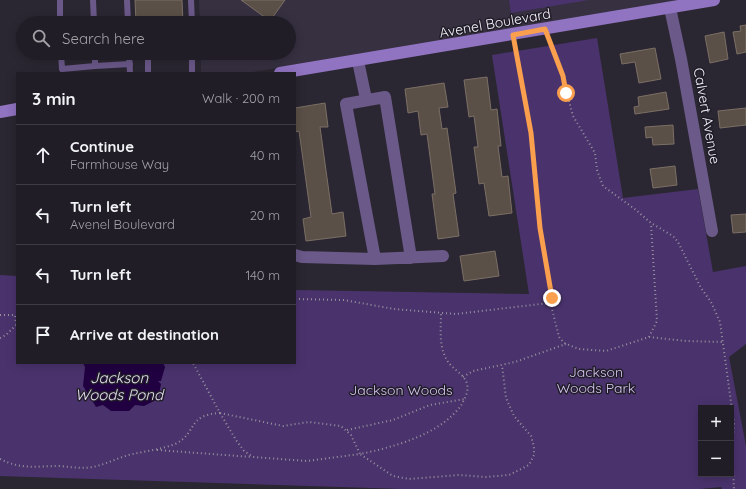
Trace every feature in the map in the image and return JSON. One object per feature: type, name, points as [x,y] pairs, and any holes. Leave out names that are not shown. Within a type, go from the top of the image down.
[{"type":"street","name":"Avenel Boulevard","points":[[286,72],[513,35],[669,4],[714,0]]},
{"type":"street","name":"Calvert Avenue","points":[[669,4],[681,59],[712,230]]},
{"type":"street","points":[[358,61],[366,99]]},
{"type":"street","points":[[375,259],[346,104],[366,99],[386,97],[411,258]]},
{"type":"street","points":[[0,112],[16,109]]},
{"type":"street","points":[[296,255],[302,257],[375,259],[443,256]]},
{"type":"lane","points":[[60,0],[60,16]]},
{"type":"lane","points":[[93,0],[94,16]]},
{"type":"lane","points":[[127,0],[128,16]]},
{"type":"lane","points":[[191,0],[192,16]]},
{"type":"lane","points":[[61,60],[62,69],[130,64]]},
{"type":"lane","points":[[95,60],[95,66]]},
{"type":"lane","points":[[130,60],[130,72]]},
{"type":"lane","points":[[148,60],[148,72]]},
{"type":"lane","points":[[192,60],[192,72]]},
{"type":"path","points":[[545,29],[563,76],[573,116],[595,153],[599,180],[609,192],[636,210],[651,224],[673,236],[678,242],[720,322],[734,424],[732,448],[734,489]]},
{"type":"path","points":[[513,35],[531,133],[540,228],[551,294],[549,303],[551,305],[559,337],[566,344],[587,350],[602,351],[650,336],[686,342],[723,342]]},
{"type":"path","points":[[650,336],[657,321],[651,224]]},
{"type":"path","points":[[296,299],[344,300],[394,309],[441,313],[470,313],[549,303]]},
{"type":"path","points":[[154,450],[307,461],[360,454],[413,438],[436,429],[456,412],[465,399],[467,391],[467,383],[449,363],[442,350],[441,313]]},
{"type":"path","points":[[0,315],[15,315],[16,324],[6,336],[0,338]]},
{"type":"path","points":[[463,377],[473,371],[502,365],[566,344]]},
{"type":"path","points":[[194,364],[236,440],[244,451],[253,457]]},
{"type":"path","points":[[0,459],[25,468],[57,466],[78,469],[94,467],[127,455],[154,450],[174,444],[189,432],[195,421],[200,417],[220,413],[279,426],[320,422],[341,426],[347,430],[354,439],[360,454],[394,476],[409,479],[459,475],[486,477],[509,476],[529,465],[534,456],[534,446],[531,436],[514,416],[506,398],[502,365]]},
{"type":"path","points":[[347,430],[393,420],[430,405],[465,399]]},
{"type":"shaded area","points":[[199,0],[679,0],[656,7],[252,72],[201,72],[201,60],[296,60],[296,16],[200,16]]},
{"type":"green space","points":[[509,0],[589,0],[511,13]]},
{"type":"green space","name":"Jackson Woods","points":[[597,38],[623,198],[698,189],[713,272],[746,266],[746,344],[729,357],[746,446],[746,489],[722,489],[721,487],[700,489],[404,489],[0,476],[0,275],[16,276],[16,364],[296,364],[296,290],[529,294],[492,55]]},
{"type":"water","name":"Jackson Woods Pond","points":[[84,364],[164,364],[165,367],[161,381],[158,381],[161,384],[158,399],[144,406],[135,405],[129,411],[111,411],[103,405],[96,407],[83,386],[85,367]]},
{"type":"building","points":[[135,0],[182,0],[183,16],[136,16]]},
{"type":"building","points":[[241,0],[285,0],[274,16],[263,16]]},
{"type":"building","points":[[746,25],[746,52],[737,54],[733,32],[741,31],[740,26]]},
{"type":"building","points":[[724,32],[728,59],[710,63],[705,36]]},
{"type":"building","points":[[655,48],[661,79],[639,83],[635,62],[622,64],[620,54]]},
{"type":"building","points":[[487,77],[491,110],[497,109],[501,146],[498,146],[502,177],[508,176],[512,213],[489,216],[484,183],[479,184],[474,147],[478,147],[474,116],[469,117],[464,80]]},
{"type":"building","points":[[444,83],[448,107],[439,108],[442,129],[447,128],[456,193],[453,194],[459,236],[438,239],[432,194],[435,194],[427,134],[421,135],[418,111],[408,113],[405,89]]},
{"type":"building","points":[[666,92],[669,109],[635,114],[634,107],[639,106],[638,97]]},
{"type":"building","points":[[325,103],[328,127],[320,127],[332,214],[343,212],[346,236],[306,241],[303,219],[311,217],[299,131],[296,132],[296,108]]},
{"type":"building","points":[[746,108],[746,125],[720,128],[718,111]]},
{"type":"building","points":[[673,125],[674,144],[653,145],[652,137],[646,138],[645,127]]},
{"type":"building","points":[[675,166],[677,185],[653,188],[650,169]]},
{"type":"building","points":[[746,214],[746,232],[733,233],[731,215]]},
{"type":"building","points":[[495,251],[499,276],[464,281],[460,256]]},
{"type":"route","points":[[552,298],[540,228],[531,133],[523,97],[513,35],[545,29],[563,76],[566,93]]},
{"type":"park label","name":"Jackson Woods Park","points":[[596,380]]}]
